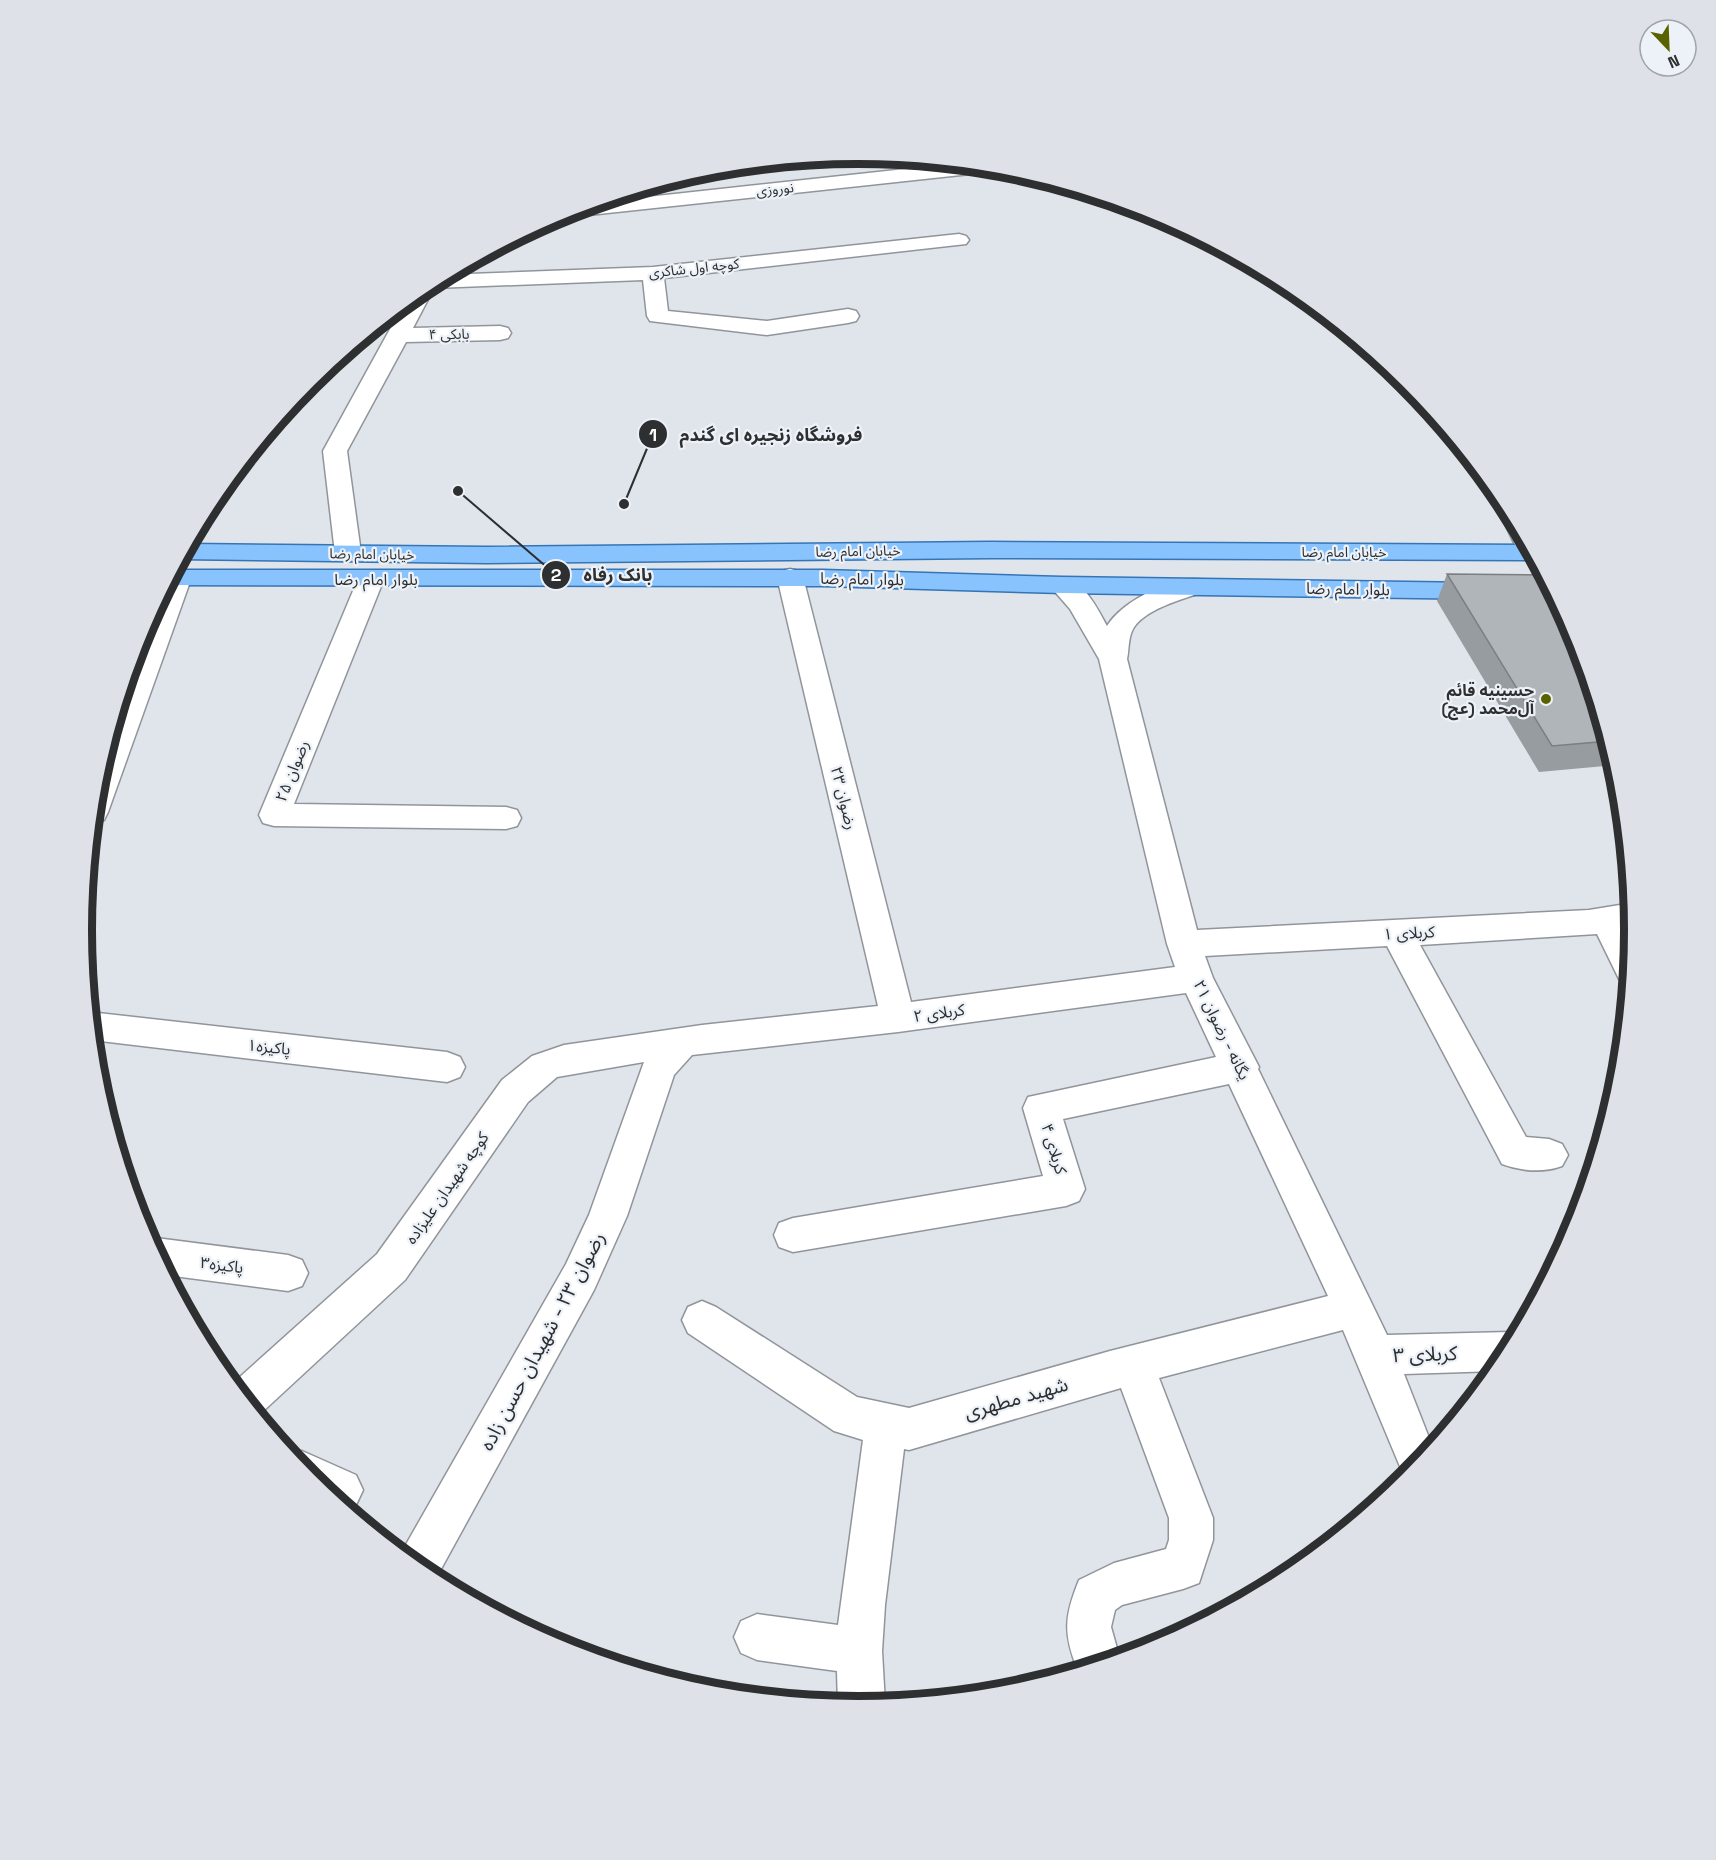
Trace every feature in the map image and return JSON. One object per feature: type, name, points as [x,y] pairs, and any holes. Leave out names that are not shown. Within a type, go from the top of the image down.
[{"type":"main road","name":"خیابان امام رضا","points":[[182,570],[348,554],[486,555],[1023,550],[1525,553]]},
{"type":"main road","points":[[1023,550],[1027,583]]},
{"type":"main road","points":[[1303,552],[1311,588]]},
{"type":"main road","name":"بلوار امام رضا","points":[[182,570],[371,579],[790,577],[1062,585],[1545,592]]},
{"type":"street","name":"نوروزی","points":[[603,208],[955,170]]},
{"type":"street","name":"کوچه اول شاکری","points":[[450,282],[653,273],[959,240]]},
{"type":"street","points":[[653,273],[658,316],[767,328],[848,316]]},
{"type":"street","points":[[348,554],[335,451],[415,305]]},
{"type":"street","name":"بابکی ۴","points":[[398,335],[500,333]]},
{"type":"street","name":"رضوان ۲۳","points":[[790,577],[898,1018]]},
{"type":"street","name":"رضوان ۲۵","points":[[371,579],[274,815],[506,818]]},
{"type":"street","name":"یگانه - رضوان ۲۱","points":[[1062,585],[1081,604],[1113,659],[1190,961],[1376,1355],[1415,1455]]},
{"type":"street","points":[[1113,659],[1119,630],[1128,617],[1164,596],[1196,586]]},
{"type":"street","points":[[111,761],[166,603]]},
{"type":"street","points":[[1620,918],[1624,936]]},
{"type":"street","name":"کربلای ۱","points":[[1190,961],[1397,933],[1589,924],[1620,918]]},
{"type":"street","points":[[1397,933],[1515,1153],[1549,1155]]},
{"type":"street","name":"کربلای ۲","points":[[681,1043],[898,1018],[1190,961]]},
{"type":"street","name":"پاکیزه۱","points":[[98,1027],[447,1067]]},
{"type":"street","name":"کوچه شهیدان علیزاده","points":[[249,1396],[391,1267],[515,1091],[528,1079],[545,1066],[564,1060],[681,1043]]},
{"type":"street","name":"رضوان ۲۳ - شهیدان حسن زاده","points":[[422,1560],[580,1277],[608,1216],[656,1075],[662,1062],[681,1043]]},
{"type":"street","name":"کربلای ۴","points":[[793,1235],[1066,1189],[1041,1108],[1241,1068]]},
{"type":"street","name":"پاکیزه۳","points":[[166,1257],[288,1273]]},
{"type":"street","name":"شهید مطهری","points":[[702,1320],[849,1416],[909,1429],[1133,1365],[1354,1308]]},
{"type":"street","name":"کربلای ۳","points":[[1376,1355],[1498,1351]]},
{"type":"street","points":[[1097,1658],[1088,1627],[1095,1596],[1114,1585],[1183,1567],[1191,1540],[1191,1518],[1133,1365]]},
{"type":"street","points":[[861,1696],[859,1651],[862,1605],[886,1424]]},
{"type":"street","points":[[330,1485],[341,1490]]},
{"type":"street","points":[[757,1637],[859,1651]]},
{"type":"building","points":[[1447,574],[1537,575],[1566,637],[1584,684],[1600,742],[1552,746]]},
{"type":"place","name":"بانک رفاه","points":[[458,491]]},
{"type":"place","name":"فروشگاه زنجیره ای گندم","points":[[624,504]]},
{"type":"place","name":"حسینیه قائم آل‌محمد (عج)","points":[[1546,699]]}]
